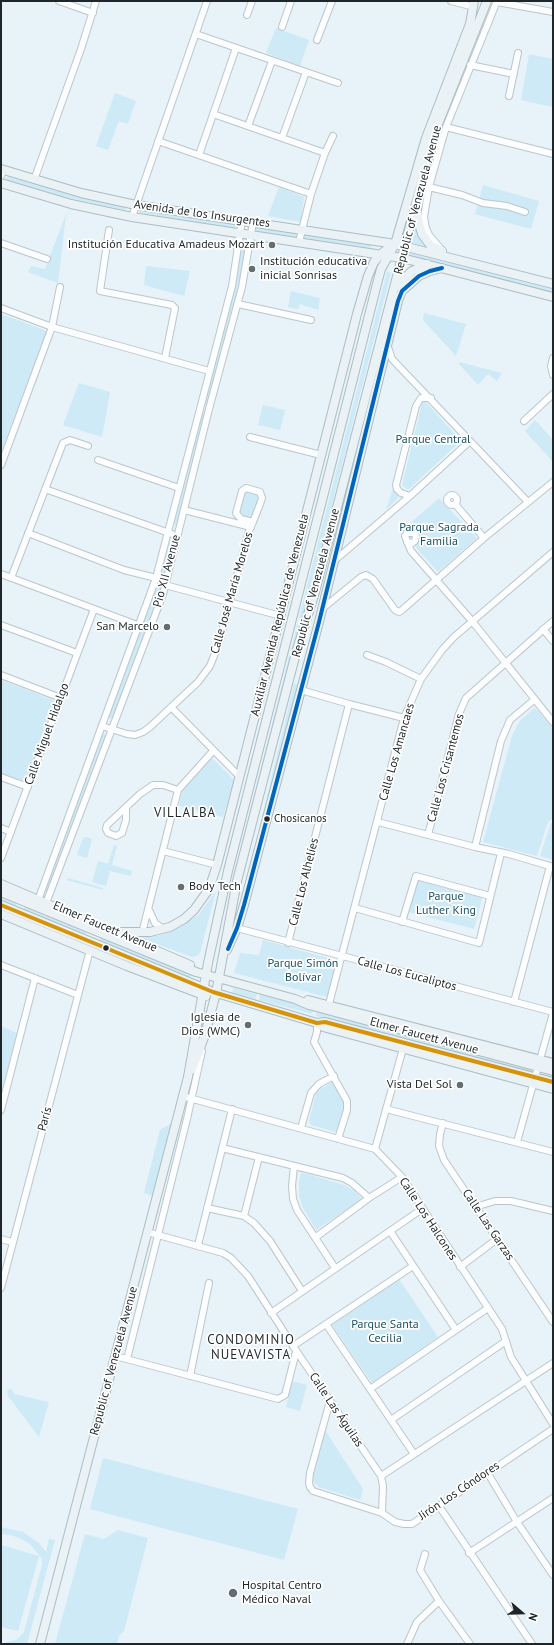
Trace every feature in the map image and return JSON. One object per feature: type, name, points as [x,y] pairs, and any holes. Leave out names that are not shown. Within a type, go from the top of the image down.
[{"type":"main road","name":"Republic of Venezuela Avenue","points":[[40,1644],[182,1096],[205,1036],[224,958],[234,897],[296,653],[333,524],[429,153],[438,124],[487,1]]},
{"type":"main road","name":"Republic of Venezuela Avenue","points":[[188,1077],[206,974],[228,871],[384,255],[395,244],[426,138],[470,24],[474,4]]},
{"type":"main road","name":"Avenida de los Insurgentes","points":[[2,172],[136,205],[303,229],[405,246],[553,284]]},
{"type":"main road","name":"Avenida de los Insurgentes","points":[[1,183],[71,204],[132,217],[402,258],[553,297]]},
{"type":"main road","points":[[418,196],[418,220],[422,234],[431,246],[446,253]]},
{"type":"main road","name":"Auxiliar Avenida República de Venezuela","points":[[116,932],[142,933],[163,929],[184,919],[194,910],[209,889],[217,865],[367,281],[374,262],[384,255]]},
{"type":"main road","points":[[394,289],[399,282],[412,271],[427,264]]},
{"type":"main road","points":[[224,958],[237,928],[244,905],[301,690],[388,348],[398,301],[402,291],[419,276],[442,268]]},
{"type":"main road","points":[[333,524],[338,541]]},
{"type":"main road","points":[[314,592],[333,564]]},
{"type":"main road","points":[[295,603],[288,589],[300,582]]},
{"type":"main road","points":[[209,889],[228,871]]},
{"type":"main road","points":[[238,882],[244,905]]},
{"type":"main road","name":"Elmer Faucett Avenue","points":[[1,884],[7,892],[28,903],[37,903]]},
{"type":"main road","name":"Elmer Faucett Avenue","points":[[7,892],[116,932],[197,968],[206,974]]},
{"type":"main road","points":[[223,894],[234,897]]},
{"type":"main road","points":[[23,914],[20,906],[28,903]]},
{"type":"main road","name":"Elmer Faucett Avenue","points":[[1,905],[107,949],[203,992]]},
{"type":"main road","name":"Elmer Faucett Avenue","points":[[45,906],[196,972],[295,999],[309,1005],[539,1063],[553,1063]]},
{"type":"main road","name":"Elmer Faucett Avenue","points":[[1,914],[112,960],[215,996],[248,1002],[317,1023],[325,1022],[534,1080],[553,1082]]},
{"type":"main road","points":[[56,937],[68,933]]},
{"type":"main road","points":[[107,949],[112,960]]},
{"type":"main road","points":[[206,974],[215,996]]},
{"type":"main road","name":"Elmer Faucett Avenue","points":[[295,999],[329,1004],[539,1063],[553,1071]]},
{"type":"main road","name":"Elmer Faucett Avenue","points":[[534,1080],[553,1089]]},
{"type":"street","points":[[59,1],[94,12]]},
{"type":"street","points":[[34,180],[94,12],[96,1]]},
{"type":"street","points":[[132,217],[207,1]]},
{"type":"street","points":[[247,15],[252,1]]},
{"type":"street","points":[[282,27],[291,1]]},
{"type":"street","points":[[317,40],[332,1]]},
{"type":"street","points":[[451,1],[474,4]]},
{"type":"street","points":[[464,260],[446,253],[436,244],[426,228],[424,217],[429,187],[446,127],[497,1],[553,12]]},
{"type":"street","points":[[196,34],[338,83]]},
{"type":"street","points":[[199,155],[236,48]]},
{"type":"street","points":[[509,96],[518,53]]},
{"type":"street","points":[[248,126],[272,61]]},
{"type":"street","points":[[470,65],[514,74]]},
{"type":"street","points":[[282,138],[306,72]]},
{"type":"street","points":[[213,114],[325,153]]},
{"type":"street","points":[[446,127],[553,154]]},
{"type":"street","points":[[299,242],[311,194],[325,153],[333,136]]},
{"type":"street","points":[[158,141],[311,194]]},
{"type":"street","points":[[429,187],[462,195],[483,204],[513,207],[525,212]]},
{"type":"street","name":"Pio XII Avenue","points":[[37,903],[140,626],[156,578],[232,286],[242,220]]},
{"type":"street","name":"Pio XII Avenue","points":[[45,906],[165,586],[209,409],[238,304],[253,222]]},
{"type":"street","points":[[109,230],[100,291],[172,305],[175,308],[176,312],[165,358]]},
{"type":"street","points":[[1,243],[47,259]]},
{"type":"street","points":[[237,254],[248,256]]},
{"type":"street","points":[[1,464],[52,327],[60,287]]},
{"type":"street","points":[[238,304],[311,320]]},
{"type":"street","points":[[1,308],[52,327],[209,371]]},
{"type":"street","points":[[388,348],[392,360],[431,398],[528,502]]},
{"type":"street","points":[[553,358],[553,374]]},
{"type":"street","points":[[383,364],[392,360]]},
{"type":"street","points":[[524,421],[553,394]]},
{"type":"street","points":[[410,496],[397,490],[396,485],[416,406],[421,398],[431,398]]},
{"type":"street","points":[[200,407],[209,409]]},
{"type":"street","points":[[250,437],[321,456]]},
{"type":"street","points":[[11,578],[63,443],[65,440],[70,440],[88,446]]},
{"type":"street","points":[[333,564],[410,496],[470,440]]},
{"type":"street","points":[[98,460],[179,488]]},
{"type":"street","points":[[322,609],[361,577],[366,575],[373,579],[395,610],[399,612],[437,581],[484,538],[553,482]]},
{"type":"street","name":"Calle José María Morelos","points":[[102,726],[127,734],[135,735],[143,732],[198,682],[210,666],[219,643],[229,602],[252,524],[262,498],[260,492],[246,488],[242,491],[236,513],[241,519],[252,524]]},
{"type":"street","points":[[45,489],[177,535]]},
{"type":"street","points":[[455,504],[484,538]]},
{"type":"street","points":[[184,510],[252,524]]},
{"type":"street","points":[[28,533],[124,570],[156,578]]},
{"type":"street","points":[[407,542],[410,551],[472,621],[553,722]]},
{"type":"street","points":[[550,554],[553,562]]},
{"type":"street","name":"Calle Los Amancaes","points":[[329,1004],[378,822],[404,718],[421,679],[442,650],[472,621],[550,554]]},
{"type":"street","points":[[1,574],[140,626]]},
{"type":"street","points":[[165,586],[281,616]]},
{"type":"street","name":"Calle Miguel Hidalgo","points":[[1,858],[94,609]]},
{"type":"street","name":"Calle Los Crisantemos","points":[[428,835],[459,714],[466,698],[553,621]]},
{"type":"street","points":[[1,625],[77,653]]},
{"type":"street","points":[[543,629],[553,641]]},
{"type":"street","points":[[367,655],[386,662],[421,679]]},
{"type":"street","points":[[1,676],[61,698]]},
{"type":"street","points":[[301,690],[404,718]]},
{"type":"street","points":[[475,847],[504,734],[510,720],[534,700]]},
{"type":"street","name":"Calle Los Alhelíes","points":[[288,942],[349,704]]},
{"type":"street","points":[[171,707],[239,776]]},
{"type":"street","points":[[142,933],[178,790],[214,751]]},
{"type":"street","points":[[1,777],[28,787]]},
{"type":"street","points":[[126,809],[140,794],[152,785],[163,785],[178,790]]},
{"type":"street","points":[[378,822],[551,867],[514,1002]]},
{"type":"street","points":[[1,828],[11,832]]},
{"type":"street","points":[[163,852],[217,865]]},
{"type":"street","points":[[355,908],[479,943],[501,853]]},
{"type":"street","points":[[402,922],[416,876],[490,896]]},
{"type":"street","points":[[148,908],[155,923],[163,929]]},
{"type":"street","name":"Calle Los Eucaliptos","points":[[237,928],[553,1012]]},
{"type":"street","name":"París","points":[[1,1288],[90,950]]},
{"type":"street","points":[[1,965],[78,995]]},
{"type":"street","points":[[1,1110],[35,978]]},
{"type":"street","points":[[517,1142],[553,1012]]},
{"type":"street","points":[[317,1023],[317,1032],[314,1042],[347,1101],[338,1139]]},
{"type":"street","points":[[127,1359],[192,1099],[205,1036]]},
{"type":"street","points":[[182,1096],[375,1149],[404,1045]]},
{"type":"street","points":[[300,1128],[311,1093],[320,1084],[334,1076]]},
{"type":"street","points":[[386,1108],[553,1152]]},
{"type":"street","points":[[198,1245],[232,1109]]},
{"type":"street","name":"Calle Las Garzas","points":[[443,1123],[439,1146],[444,1160],[553,1322]]},
{"type":"street","points":[[222,1148],[343,1178],[352,1183],[369,1198]]},
{"type":"street","name":"Calle Los Halcones","points":[[375,1149],[402,1177],[502,1329],[511,1357],[553,1424]]},
{"type":"street","points":[[244,1216],[259,1157]]},
{"type":"street","points":[[294,1166],[292,1186],[293,1199],[298,1210],[335,1268]]},
{"type":"street","points":[[316,1236],[369,1198],[402,1177]]},
{"type":"street","points":[[475,1207],[495,1201],[511,1201],[553,1211]]},
{"type":"street","points":[[207,1208],[244,1216],[263,1232],[302,1291]]},
{"type":"street","points":[[271,1313],[422,1209]]},
{"type":"street","points":[[390,1231],[456,1330]]},
{"type":"street","name":"Calle Las Águilas","points":[[147,1232],[223,1253],[234,1261],[248,1276],[271,1313],[381,1476],[383,1486],[382,1513]]},
{"type":"street","points":[[1,1239],[12,1242]]},
{"type":"street","points":[[460,1267],[497,1240]]},
{"type":"street","points":[[115,1356],[278,1399],[282,1398],[286,1395],[295,1349],[326,1324],[413,1266]]},
{"type":"street","points":[[190,1376],[209,1283]]},
{"type":"street","points":[[370,1389],[488,1308]]},
{"type":"street","points":[[326,1324],[414,1454]]},
{"type":"street","points":[[391,1420],[506,1341]]},
{"type":"street","points":[[381,1476],[553,1363]]},
{"type":"street","name":"Jirón Los Cóndores","points":[[330,1401],[310,1473],[310,1487],[313,1491],[382,1513],[395,1522],[412,1524],[487,1472],[553,1429]]},
{"type":"street","points":[[487,1472],[517,1522],[553,1575]]},
{"type":"street","points":[[469,1553],[553,1498]]},
{"type":"street","points":[[438,1506],[532,1644]]},
{"type":"street","points":[[425,1554],[420,1570],[439,1601],[470,1644]]},
{"type":"street","points":[[407,1644],[418,1622],[439,1601]]},
{"type":"green space","points":[[276,28],[309,40],[300,66],[266,53]]},
{"type":"green space","points":[[529,54],[553,59],[553,107],[521,100]]},
{"type":"green space","points":[[115,93],[136,101],[128,124],[119,121],[108,150],[96,146]]},
{"type":"green space","points":[[7,176],[71,194],[128,207],[125,210],[45,193],[6,183]]},
{"type":"green space","points":[[483,185],[539,201],[531,229],[475,214]]},
{"type":"green space","points":[[279,187],[304,197],[301,222],[268,216]]},
{"type":"green space","points":[[142,209],[237,223],[235,228],[228,228],[141,213],[138,211]]},
{"type":"green space","points":[[66,214],[58,283],[28,272],[31,266],[45,269]]},
{"type":"green space","points":[[256,225],[373,242],[370,250],[254,232]]},
{"type":"green space","points":[[415,225],[427,247],[411,243]]},
{"type":"green space","points":[[243,238],[248,239],[235,306],[209,402],[206,405],[205,401],[236,278]]},
{"type":"green space","points":[[411,249],[553,286],[553,292],[407,255]]},
{"type":"green space","points":[[146,266],[190,271],[184,296],[144,285]]},
{"type":"green space","points":[[387,271],[391,273],[236,880],[231,885]]},
{"type":"green space","points":[[291,291],[320,298],[318,310],[300,304],[298,309],[288,307]]},
{"type":"green space","points":[[424,313],[466,324],[456,356],[423,320]]},
{"type":"green space","points":[[1,314],[47,331],[1,453]]},
{"type":"green space","points":[[459,362],[502,373],[497,381],[488,374],[478,385],[459,364]]},
{"type":"green space","points":[[79,383],[110,392],[102,437],[63,425]]},
{"type":"green space","name":"Parque Central","points":[[423,399],[461,441],[408,490],[402,485]]},
{"type":"green space","points":[[263,405],[285,410],[280,430],[258,425]]},
{"type":"green space","points":[[204,412],[206,416],[178,525],[174,525],[202,415]]},
{"type":"green space","points":[[535,420],[553,440],[553,462],[525,431]]},
{"type":"green space","points":[[241,487],[262,493],[254,524],[233,518]]},
{"type":"green space","points":[[393,488],[399,497],[386,510]]},
{"type":"green space","name":"Parque Sagrada Familia","points":[[439,498],[477,538],[438,572],[401,531]]},
{"type":"green space","points":[[170,540],[172,540],[162,584],[114,718],[108,718],[158,583]]},
{"type":"green space","points":[[1,680],[53,700],[56,703],[27,782],[1,773]]},
{"type":"green space","points":[[294,684],[298,684],[260,833],[258,833]]},
{"type":"green space","points":[[535,707],[553,728],[553,818],[548,822],[537,856],[483,842],[512,736],[519,722]]},
{"type":"green space","points":[[103,733],[107,735],[50,893],[45,891]]},
{"type":"green space","points":[[212,758],[234,780],[223,817],[179,806],[183,787]]},
{"type":"green space","points":[[553,822],[553,860],[540,856],[550,825]]},
{"type":"green space","points":[[87,837],[92,839],[87,858],[77,855],[83,838]]},
{"type":"green space","points":[[114,845],[117,846],[112,865],[132,871],[131,876],[110,871],[106,886],[92,882],[98,861],[108,864]]},
{"type":"green space","points":[[68,878],[103,888],[103,890],[67,880]]},
{"type":"green space","name":"Parque Luther King","points":[[417,878],[483,895],[474,929],[408,912]]},
{"type":"green space","points":[[216,891],[200,953],[197,956],[192,957],[135,936],[157,936],[173,931],[199,914]]},
{"type":"green space","points":[[1,896],[18,902],[16,906],[1,900]]},
{"type":"green space","points":[[25,906],[87,931],[85,936],[23,911]]},
{"type":"green space","points":[[101,937],[192,973],[189,980],[98,942]]},
{"type":"green space","name":"Parque Simón Bolívar","points":[[263,940],[335,960],[336,964],[327,997],[234,973],[240,953],[259,955]]},
{"type":"green space","points":[[233,988],[257,994],[255,999],[232,993]]},
{"type":"green space","points":[[260,995],[314,1008],[312,1014],[259,1000]]},
{"type":"green space","points":[[318,1008],[533,1068],[532,1071],[526,1073],[316,1016]]},
{"type":"green space","points":[[1,1026],[17,1033],[1,1093]]},
{"type":"green space","points":[[332,1082],[335,1082],[344,1101],[344,1111],[336,1132],[311,1125],[309,1121],[316,1093]]},
{"type":"green space","points":[[172,1123],[153,1196],[144,1193],[160,1130]]},
{"type":"green space","points":[[301,1173],[344,1185],[355,1191],[362,1199],[316,1230],[302,1206],[299,1196],[299,1181]]},
{"type":"green space","name":"Parque Santa Cecilia","points":[[399,1279],[438,1337],[372,1383],[332,1325]]},
{"type":"green space","points":[[292,1381],[307,1385],[300,1411],[286,1407]]},
{"type":"green space","points":[[11,1388],[14,1394],[49,1402],[39,1437],[8,1396],[7,1391]]},
{"type":"green space","points":[[325,1430],[363,1489],[360,1500],[319,1487],[314,1483],[312,1475]]},
{"type":"green space","points":[[103,1458],[298,1509],[284,1560],[90,1509]]},
{"type":"green space","points":[[1,1527],[23,1532],[39,1543],[46,1552],[49,1539],[55,1540],[27,1644],[1,1644],[18,1639],[24,1632],[42,1565],[42,1559],[30,1544],[11,1535],[1,1534]]},
{"type":"green space","points":[[118,1530],[148,1538],[124,1631],[119,1636],[117,1644],[55,1644],[85,1534],[104,1539]]},
{"type":"green space","points":[[1,1545],[39,1556],[18,1631],[1,1627]]},
{"type":"transit line","points":[[228,949],[237,928],[244,905],[319,622],[398,301],[402,291],[419,276],[442,268]]},
{"type":"transit line","points":[[1,905],[213,992],[317,1023],[325,1022],[553,1082]]},
{"type":"place","name":"Institución Educativa Amadeus Mozart","points":[[272,245]]},
{"type":"place","name":"Institución educativa inicial Sonrisas","points":[[252,269]]},
{"type":"place","name":"San Marcelo","points":[[167,627]]},
{"type":"place","name":"Chosicanos","points":[[267,819]]},
{"type":"place","name":"Body Tech","points":[[181,887]]},
{"type":"place","name":"Iglesia de Dios (WMC)","points":[[248,1025]]},
{"type":"place","name":"Vista Del Sol","points":[[460,1085]]},
{"type":"place","name":"Hospital Centro Médico Naval","points":[[233,1593]]},
{"type":"district","name":"VILLALBA","points":[[185,813]]},
{"type":"district","name":"CONDOMINIO NUEVAVISTA","points":[[251,1348]]}]
